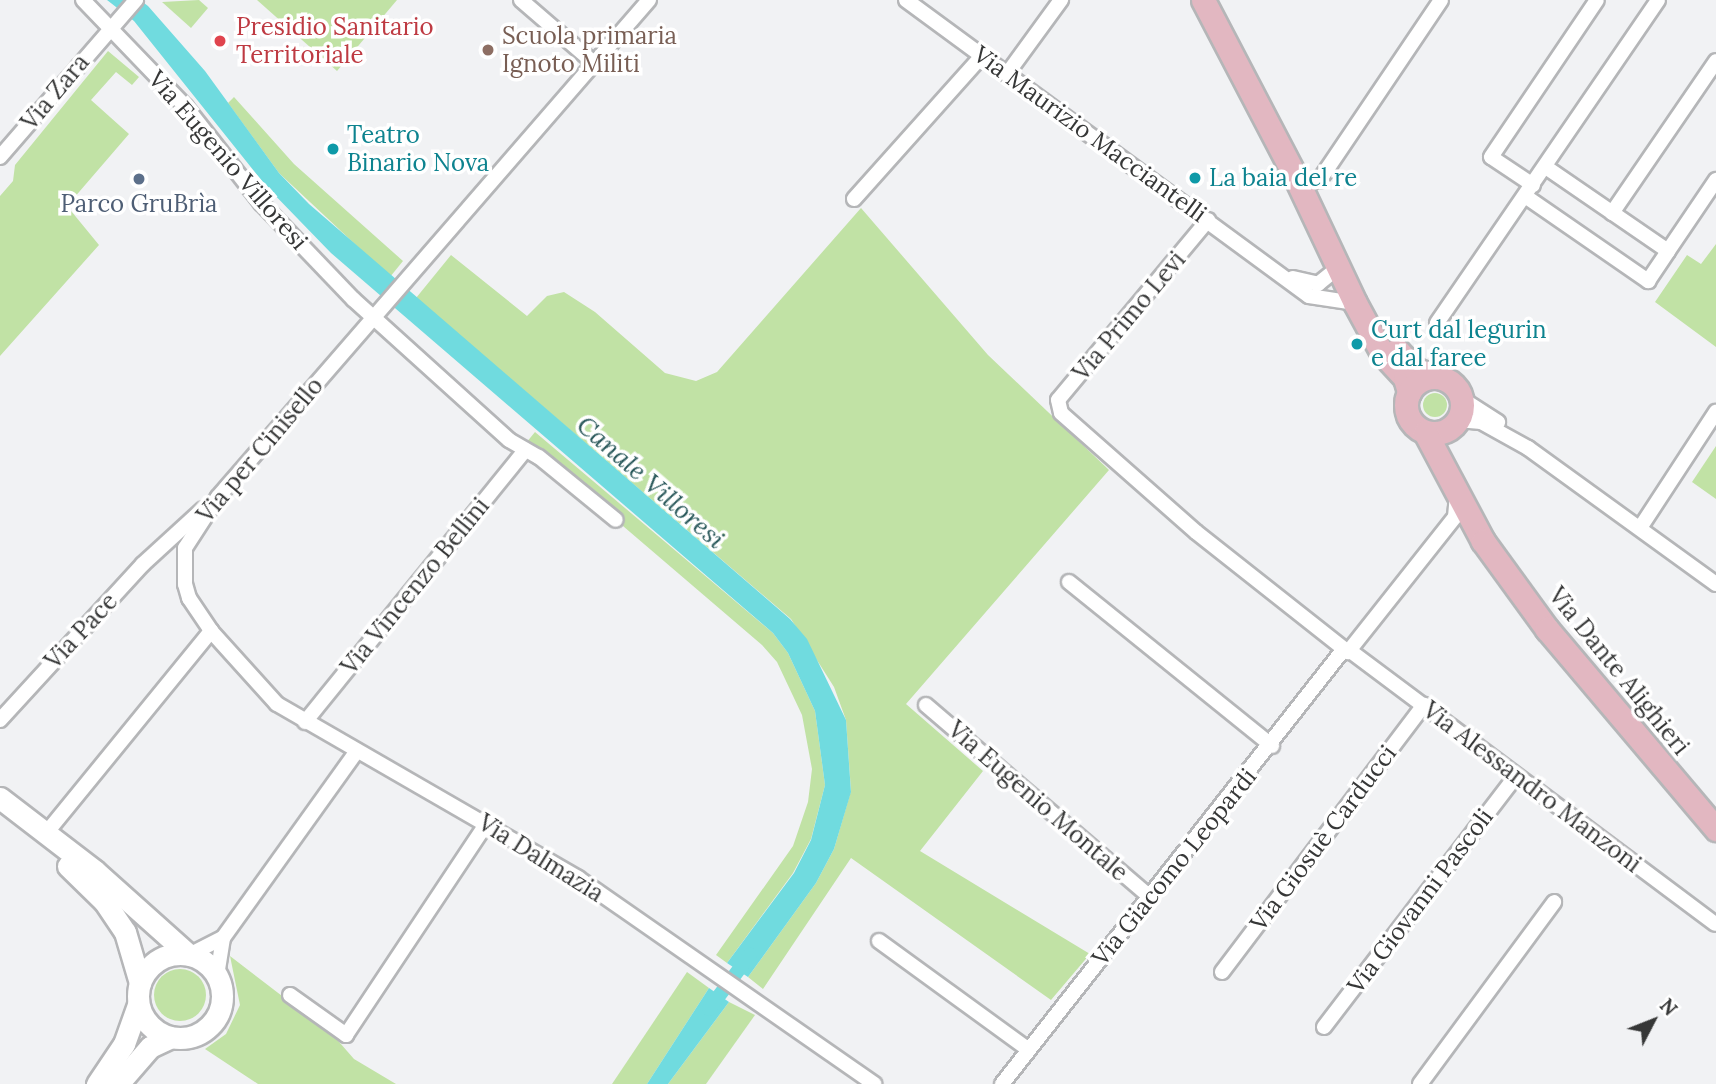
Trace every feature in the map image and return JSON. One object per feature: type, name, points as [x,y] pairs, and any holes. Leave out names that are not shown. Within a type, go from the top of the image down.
[{"type":"main road","points":[[1203,0],[1310,183],[1388,339],[1415,369],[1448,379],[1456,416],[1425,432],[1410,420],[1409,392],[1405,378],[1382,352],[1355,303],[1338,268],[1310,183]]},
{"type":"main road","points":[[1409,392],[1431,376]]},
{"type":"main road","name":"Via Dante Alighieri","points":[[1456,416],[1448,451],[1510,576]]},
{"type":"main road","name":"Via Dante Alighieri","points":[[1425,432],[1457,496],[1510,576],[1574,663],[1716,829]]},
{"type":"main road","points":[[0,798],[95,872],[189,955],[204,962],[217,976],[222,997],[215,1019],[195,1035],[171,1037],[150,1047],[118,1084]]},
{"type":"main road","points":[[0,813],[68,866],[104,901],[128,940],[140,983],[138,1004],[124,1044],[97,1084]]},
{"type":"main road","points":[[140,983],[159,959],[189,955]]},
{"type":"main road","points":[[138,1004],[151,1027],[171,1037]]},
{"type":"street","name":"Via Eugenio Villoresi","points":[[83,0],[187,107],[261,203],[373,318],[525,450],[616,520]]},
{"type":"street","name":"Via Zara","points":[[0,157],[136,0]]},
{"type":"street","points":[[521,0],[594,63]]},
{"type":"street","name":"Via per Cinisello","points":[[183,558],[193,530],[218,497],[649,0]]},
{"type":"street","name":"Via Maurizio Macciantelli","points":[[906,0],[1309,296],[1355,303]]},
{"type":"street","points":[[1007,74],[1061,0]]},
{"type":"street","points":[[1310,183],[1441,0]]},
{"type":"street","points":[[1597,0],[1491,157],[1529,190],[1648,281],[1716,180]]},
{"type":"street","points":[[1437,323],[1658,0]]},
{"type":"street","points":[[854,200],[982,56]]},
{"type":"street","points":[[1612,213],[1716,61]]},
{"type":"street","points":[[1546,167],[1668,251]]},
{"type":"street","name":"Via Primo Levi","points":[[1061,413],[1058,400],[1208,220]]},
{"type":"street","name":"Via Maurizio Macciantelli","points":[[1273,268],[1312,285],[1338,268]]},
{"type":"street","points":[[1640,528],[1716,412]]},
{"type":"street","name":"Via Alessandro Manzoni","points":[[1061,413],[1196,532],[1347,650],[1715,925]]},
{"type":"street","points":[[1456,416],[1481,422],[1528,448],[1716,584]]},
{"type":"street","points":[[1456,416],[1528,448]]},
{"type":"street","name":"Via Vincenzo Bellini","points":[[305,722],[525,450]]},
{"type":"street","name":"Via Giacomo Leopardi","points":[[1002,1084],[1450,523],[1457,496]]},
{"type":"street","name":"Via Pace","points":[[0,720],[164,544],[218,497]]},
{"type":"street","points":[[164,544],[173,544],[183,558],[189,598],[211,631],[266,696],[356,752],[223,938],[217,976]]},
{"type":"street","points":[[1069,582],[1272,746]]},
{"type":"street","points":[[52,826],[211,631]]},
{"type":"street","name":"Via Eugenio Montale","points":[[926,705],[1150,897]]},
{"type":"street","name":"Via Giosuè Carducci","points":[[1222,972],[1424,705]]},
{"type":"street","name":"Via Dalmazia","points":[[356,752],[487,823],[578,878],[739,989],[855,1079],[874,1084]]},
{"type":"street","name":"Via Giovanni Pascoli","points":[[1324,1027],[1516,776]]},
{"type":"street","points":[[290,995],[346,1035],[487,823]]},
{"type":"street","points":[[1420,1084],[1554,902]]},
{"type":"street","points":[[189,955],[223,938]]},
{"type":"street","points":[[879,941],[1030,1050]]},
{"type":"green space","points":[[199,0],[208,8],[191,28],[162,2]]},
{"type":"green space","points":[[257,0],[397,0],[337,71]]},
{"type":"green space","points":[[108,51],[139,77],[132,85],[116,72],[91,100],[129,134],[67,206],[99,245],[0,356],[0,196],[13,181],[15,165]]},
{"type":"green space","points":[[234,97],[294,164],[403,261],[390,277],[279,173],[228,103]]},
{"type":"green space","points":[[861,208],[988,355],[1109,470],[906,704],[983,771],[920,851],[1090,954],[1051,1000],[851,858],[763,989],[748,977],[816,883],[834,849],[851,791],[846,720],[834,687],[791,619],[416,298],[451,255],[527,316],[547,296],[564,292],[595,312],[665,373],[696,381],[717,372]]},
{"type":"green space","points":[[1716,244],[1716,347],[1655,302],[1687,255],[1701,264]]},
{"type":"green space","points":[[1435,393],[1446,400],[1447,405],[1440,416],[1435,417],[1424,410],[1423,405],[1430,394]]},
{"type":"green space","points":[[535,432],[773,633],[788,653],[815,711],[825,785],[811,839],[793,873],[727,963],[716,955],[793,846],[808,802],[812,769],[802,715],[777,662],[762,645],[526,443]]},
{"type":"green space","points":[[1716,446],[1716,499],[1692,482]]},
{"type":"green space","points":[[230,956],[333,1035],[354,1059],[396,1084],[258,1084],[205,1049],[226,1034],[240,1005]]},
{"type":"green space","points":[[180,969],[199,976],[206,995],[199,1014],[180,1021],[161,1014],[154,995],[161,976]]},
{"type":"green space","points":[[687,972],[709,988],[647,1084],[612,1084]]},
{"type":"green space","points":[[729,1002],[755,1015],[706,1084],[668,1084]]},
{"type":"water","points":[[107,0],[140,0],[148,6],[205,71],[279,173],[309,204],[790,619],[807,639],[846,720],[851,792],[834,849],[816,883],[748,977],[727,963],[794,873],[811,840],[825,785],[815,711],[788,653],[773,633],[331,253],[266,186],[134,21]]},
{"type":"water","points":[[709,988],[729,1002],[668,1084],[647,1084]]},
{"type":"waterway","name":"Canale Villoresi","points":[[709,1009],[750,955]]},
{"type":"place","name":"Presidio Sanitario Territoriale","points":[[220,41]]},
{"type":"place","name":"Scuola primaria Ignoto Militi","points":[[488,50]]},
{"type":"place","name":"Teatro Binario Nova","points":[[333,149]]},
{"type":"place","name":"La baia del re","points":[[1195,178]]},
{"type":"place","name":"Parco GruBrìa","points":[[139,179]]},
{"type":"place","name":"Curt dal legurin e dal faree","points":[[1357,344]]}]
